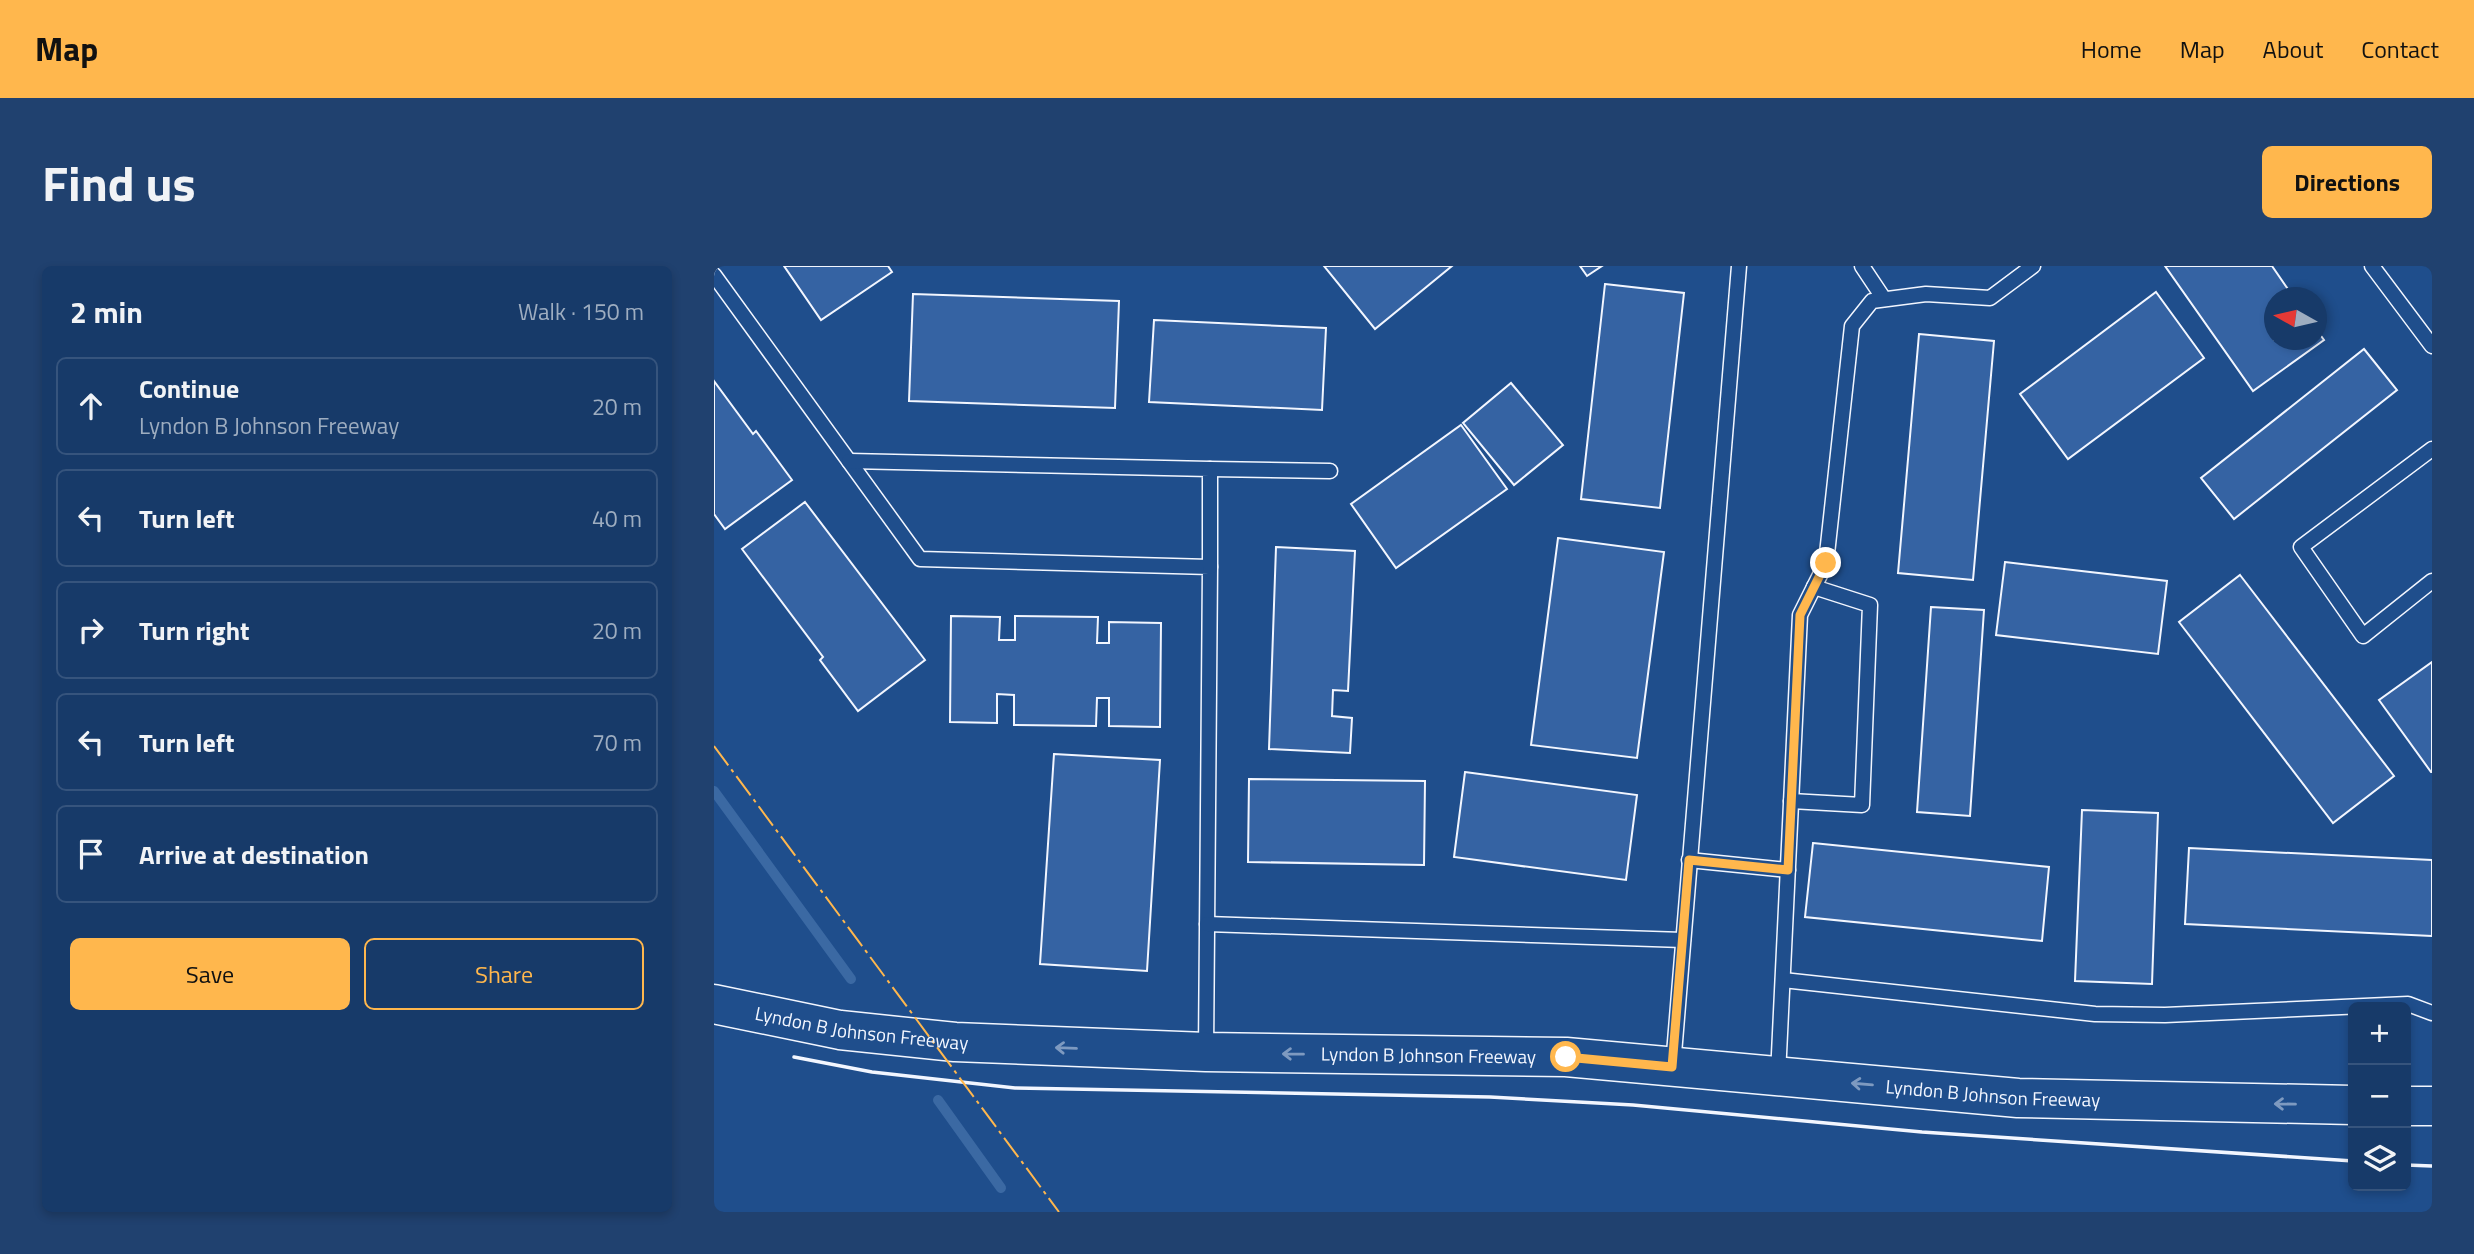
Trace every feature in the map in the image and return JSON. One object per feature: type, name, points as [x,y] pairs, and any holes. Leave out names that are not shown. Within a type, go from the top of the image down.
[{"type":"main road","name":"Lyndon B Johnson Freeway","points":[[714,1004],[840,1030],[956,1042],[1206,1052],[1566,1057],[2018,1098],[2348,1105]]},
{"type":"main road","points":[[2411,1106],[2432,1106]]},
{"type":"lane","points":[[1672,1067],[1739,266]]},
{"type":"lane","points":[[1862,266],[1884,299]]},
{"type":"lane","points":[[1778,1077],[1800,615],[1826,563],[1852,326],[1872,301],[1926,294],[1990,298],[2034,266]]},
{"type":"lane","points":[[2372,266],[2432,346]]},
{"type":"lane","points":[[714,275],[920,559],[1210,567]]},
{"type":"lane","points":[[2432,449],[2301,547],[2363,636],[2432,581]]},
{"type":"lane","points":[[849,461],[1330,471]]},
{"type":"lane","points":[[1206,1052],[1210,469]]},
{"type":"lane","points":[[1791,801],[1863,805],[1870,605],[1814,587]]},
{"type":"lane","points":[[1689,860],[1788,870]]},
{"type":"lane","points":[[1207,924],[1683,940]]},
{"type":"lane","points":[[1783,980],[2095,1014],[2165,1015],[2408,1004],[2432,1013]]},
{"type":"building","points":[[784,266],[888,266],[892,272],[821,320]]},
{"type":"building","points":[[1324,266],[1452,266],[1375,329]]},
{"type":"building","points":[[1580,266],[1602,266],[1587,276]]},
{"type":"building","points":[[2165,266],[2272,266],[2286,287],[2264,287],[2264,350],[2310,350],[2253,391]]},
{"type":"building","points":[[1605,284],[1684,293],[1660,508],[1581,499]]},
{"type":"building","points":[[2156,292],[2204,358],[2068,459],[2020,394]]},
{"type":"building","points":[[913,294],[1119,301],[1115,408],[909,401]]},
{"type":"building","points":[[1154,320],[1326,328],[1322,410],[1149,402]]},
{"type":"building","points":[[1919,334],[1994,341],[1973,580],[1898,573]]},
{"type":"building","points":[[2364,349],[2397,390],[2234,519],[2201,478]]},
{"type":"building","points":[[714,381],[753,434],[756,431],[792,480],[725,529],[714,514]]},
{"type":"building","points":[[1511,383],[1563,445],[1514,485],[1463,423]]},
{"type":"building","points":[[1461,425],[1507,489],[1396,568],[1351,504]]},
{"type":"building","points":[[805,502],[925,660],[858,711],[820,660],[823,657],[742,549]]},
{"type":"building","points":[[1558,538],[1664,552],[1637,758],[1531,745]]},
{"type":"building","points":[[1276,547],[1355,551],[1348,691],[1333,690],[1332,716],[1352,718],[1350,753],[1269,749]]},
{"type":"building","points":[[2005,562],[2167,581],[2158,654],[1996,635]]},
{"type":"building","points":[[2240,575],[2394,776],[2333,823],[2179,622]]},
{"type":"building","points":[[1931,607],[1984,610],[1970,816],[1917,812]]},
{"type":"building","points":[[951,616],[1000,617],[999,640],[1015,640],[1015,616],[1098,617],[1097,643],[1109,643],[1109,622],[1161,623],[1160,727],[1109,726],[1109,698],[1097,698],[1096,726],[1014,725],[1014,695],[997,694],[997,723],[950,722]]},
{"type":"building","points":[[2432,662],[2432,772],[2431,772],[2379,700]]},
{"type":"building","points":[[1054,754],[1160,760],[1147,971],[1040,964]]},
{"type":"building","points":[[1465,772],[1637,795],[1626,880],[1454,857]]},
{"type":"building","points":[[1249,779],[1425,781],[1424,865],[1248,862]]},
{"type":"building","points":[[2082,810],[2158,813],[2152,984],[2075,981]]},
{"type":"building","points":[[1813,843],[2049,867],[2042,941],[1805,917]]},
{"type":"building","points":[[2189,848],[2432,860],[2432,936],[2185,924]]},
{"type":"waterway","points":[[714,791],[851,979]]},
{"type":"waterway","points":[[938,1100],[1001,1188]]},
{"type":"wall","points":[[794,1057],[872,1072],[1015,1088],[1490,1097],[1633,1105],[1922,1132],[2348,1161]]},
{"type":"wall","points":[[2411,1165],[2432,1166]]},
{"type":"power","points":[[714,746],[1059,1212]]},
{"type":"route","points":[[1566,1057],[1672,1067],[1689,860],[1788,870],[1800,615],[1826,563]]}]
